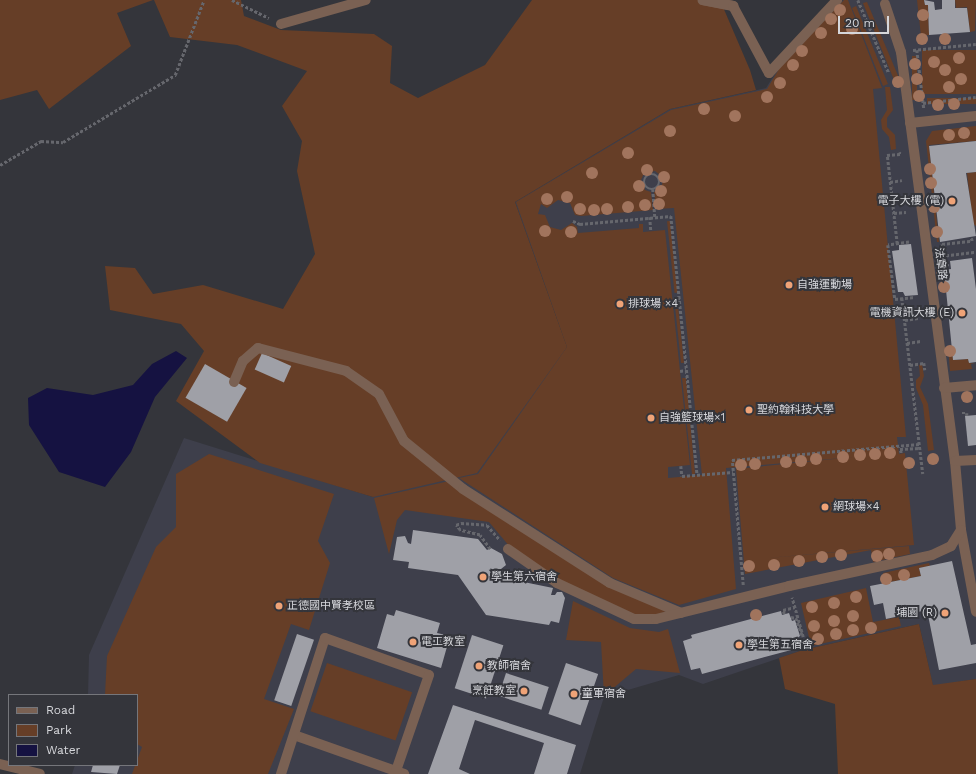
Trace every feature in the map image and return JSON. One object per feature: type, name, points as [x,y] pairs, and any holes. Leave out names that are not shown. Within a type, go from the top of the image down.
[{"type":"street","points":[[282,24],[366,0]]},
{"type":"street","points":[[702,0],[733,6],[769,73],[837,0]]},
{"type":"street","name":"法章路","points":[[885,4],[901,52],[944,388],[955,461],[961,530],[976,612]]},
{"type":"street","points":[[910,123],[976,116]]},
{"type":"street","points":[[234,382],[243,361],[258,348],[346,371],[379,394],[404,441],[463,489],[610,583],[681,612]]},
{"type":"street","points":[[944,388],[976,385]]},
{"type":"street","points":[[955,461],[976,460]]},
{"type":"street","points":[[508,549],[557,583],[634,619],[656,619],[789,586],[932,555],[951,546],[961,530]]},
{"type":"street","points":[[281,774],[325,638],[429,674],[398,773],[294,735]]},
{"type":"street","points":[[0,764],[12,771],[40,774]]},
{"type":"path","points":[[0,165],[41,141],[63,142],[175,75],[204,0]]},
{"type":"path","points":[[232,0],[282,24]]},
{"type":"path","points":[[858,0],[890,76]]},
{"type":"path","points":[[901,52],[976,44]]},
{"type":"path","points":[[917,50],[924,103],[976,97]]},
{"type":"path","points":[[897,244],[887,155],[900,154]]},
{"type":"path","points":[[650,174],[655,174],[660,181],[658,186],[653,189],[644,184],[645,177],[650,174]]},
{"type":"path","points":[[890,182],[902,180]]},
{"type":"path","points":[[653,189],[655,217]]},
{"type":"path","points":[[894,213],[906,212]]},
{"type":"path","points":[[573,221],[580,224],[671,216],[697,474]]},
{"type":"path","points":[[650,217],[651,231]]},
{"type":"path","points":[[943,256],[942,244],[972,241],[971,238]]},
{"type":"path","points":[[909,242],[888,245],[890,261],[895,299],[916,297]]},
{"type":"path","points":[[927,257],[976,252]]},
{"type":"path","points":[[890,261],[890,254],[893,253]]},
{"type":"path","points":[[893,284],[897,290]]},
{"type":"path","points":[[673,298],[680,298]]},
{"type":"path","points":[[902,298],[923,474]]},
{"type":"path","points":[[905,320],[918,318]]},
{"type":"path","points":[[907,343],[921,341]]},
{"type":"path","points":[[910,365],[924,364],[925,370]]},
{"type":"path","points":[[680,371],[686,370]]},
{"type":"path","points":[[901,454],[900,449],[920,446]]},
{"type":"path","points":[[744,597],[732,460],[920,446]]},
{"type":"path","points":[[681,466],[682,476],[733,472]]},
{"type":"path","points":[[490,549],[480,535],[456,528],[457,523],[487,524],[508,549]]},
{"type":"path","points":[[789,586],[798,616],[803,637],[796,618],[792,618],[798,616]]},
{"type":"path","points":[[784,614],[783,610],[795,606]]},
{"type":"shaded area","name":"聖約翰科技大學","points":[[843,0],[976,0],[976,679],[933,686],[919,624],[803,650],[703,684],[679,675],[604,697],[580,774],[72,774],[75,766],[138,766],[138,694],[88,694],[89,655],[184,438],[373,497],[567,347],[515,202],[670,109],[766,88],[782,63]]},
{"type":"green space","points":[[0,0],[153,0],[117,13],[131,46],[49,109],[37,90],[0,100]]},
{"type":"green space","points":[[154,0],[241,0],[244,16],[281,30],[374,34],[392,46],[390,83],[418,98],[485,65],[532,0],[720,0],[750,70],[756,90],[670,109],[515,202],[567,347],[477,473],[373,497],[260,463],[176,401],[204,351],[181,324],[110,310],[105,266],[135,268],[153,294],[203,285],[283,309],[315,254],[297,171],[302,141],[282,106],[307,71],[237,45],[170,37]]},
{"type":"green space","points":[[844,0],[848,0],[882,88],[873,89],[906,437],[897,437],[899,454],[905,453],[914,545],[755,559],[909,546],[910,554],[873,562],[871,550],[745,574],[736,469],[854,457],[726,468],[736,589],[679,605],[613,578],[459,478],[478,474],[567,347],[516,202],[671,110],[767,89],[782,64]],"holes":[[[655,171],[660,175],[663,181],[661,188],[654,192],[656,209],[674,208],[702,475],[668,478],[668,467],[690,465],[665,230],[643,232],[643,224],[639,224],[639,228],[578,233],[577,227],[572,223],[561,230],[550,227],[545,215],[538,214],[541,204],[547,208],[558,200],[570,203],[575,215],[581,216],[653,210],[651,192],[645,190],[641,180],[644,173]]]},
{"type":"green space","points":[[917,0],[924,0],[925,5],[928,5],[929,35],[921,36]]},
{"type":"green space","points":[[955,0],[976,0],[975,31],[970,32],[967,7],[956,8]]},
{"type":"green space","points":[[867,2],[899,78],[894,80],[863,3]]},
{"type":"green space","points":[[856,6],[888,84],[883,86],[852,8]]},
{"type":"green space","points":[[922,50],[976,50],[976,94],[922,94]]},
{"type":"green space","points":[[912,56],[917,56],[917,100],[912,100]]},
{"type":"green space","points":[[885,87],[890,87],[893,110],[887,118],[887,127],[895,135],[896,149],[891,150],[889,137],[882,129],[881,120],[887,110]]},
{"type":"green space","points":[[927,98],[976,98],[976,104],[927,104]]},
{"type":"green space","points":[[976,126],[976,141],[929,145],[939,242],[937,242],[926,141],[932,131]]},
{"type":"green space","points":[[976,172],[976,226],[973,224],[967,173]]},
{"type":"green space","points":[[667,221],[670,221],[678,293],[675,293]]},
{"type":"green space","points":[[675,306],[678,306],[684,363],[681,363]]},
{"type":"green space","points":[[948,346],[952,346],[953,360],[968,359],[969,363],[976,364],[971,364],[972,369],[950,371]]},
{"type":"green space","points":[[922,364],[924,376],[920,387],[928,404],[934,450],[928,451],[923,405],[916,388],[916,380],[920,376],[919,365]]},
{"type":"green space","points":[[682,378],[686,378],[695,474],[692,474]]},
{"type":"green space","points":[[209,454],[334,494],[318,541],[330,563],[309,630],[291,624],[264,699],[294,709],[268,774],[132,774],[135,766],[138,766],[138,758],[142,747],[138,745],[138,694],[105,694],[107,656],[156,547],[176,527],[176,474]]},
{"type":"green space","points":[[449,481],[666,611],[656,616],[636,615],[559,580],[510,547],[489,522],[405,510],[397,520],[389,554],[374,498]]},
{"type":"green space","points":[[929,563],[930,566],[919,568],[921,576],[885,583],[883,573]]},
{"type":"green space","points":[[866,588],[873,622],[899,617],[901,626],[811,646],[801,603]]},
{"type":"green space","points":[[573,601],[630,628],[659,632],[668,629],[680,673],[636,669],[604,696],[601,642],[566,640]]},
{"type":"green space","points":[[919,624],[933,685],[976,679],[976,774],[838,774],[835,704],[785,689],[779,658],[803,650]]},
{"type":"green space","points":[[327,663],[412,692],[395,741],[310,711]]},
{"type":"water","points":[[176,351],[187,358],[155,397],[131,452],[105,487],[59,472],[29,425],[28,398],[47,388],[93,395],[133,385],[152,364]]},
{"type":"building","points":[[924,0],[934,2],[935,10],[942,9],[942,0],[955,0],[955,8],[967,8],[970,32],[929,35],[928,5],[925,5]]},
{"type":"building","name":"電子大樓 (電)","points":[[976,141],[976,172],[966,173],[976,236],[940,242],[929,146]]},
{"type":"building","points":[[911,244],[918,295],[905,296],[903,292],[898,292],[892,251],[899,250],[899,245]]},
{"type":"building","name":"電機資訊大樓 (E)","points":[[972,258],[976,289],[976,362],[969,363],[968,359],[953,360],[944,270],[951,269],[950,261]]},
{"type":"building","points":[[262,353],[291,366],[284,382],[255,369]]},
{"type":"building","points":[[205,364],[247,388],[227,422],[186,398]]},
{"type":"building","points":[[976,415],[976,445],[968,446],[965,416]]},
{"type":"building","name":"學生第六宿舍","points":[[413,530],[478,539],[487,550],[491,548],[502,554],[506,565],[501,569],[509,579],[553,588],[551,595],[555,595],[557,592],[562,592],[565,598],[559,623],[551,621],[549,625],[486,615],[458,575],[408,568],[409,562],[393,560],[397,537],[405,536],[408,543],[411,544]]},
{"type":"building","name":"埔園 (R)","points":[[952,561],[971,645],[976,644],[976,663],[939,670],[927,610],[886,619],[883,603],[874,605],[870,586],[921,576],[919,568]]},
{"type":"building","name":"電工教室","points":[[396,610],[440,623],[437,633],[450,636],[441,668],[377,648],[387,614],[394,616]]},
{"type":"building","name":"學生第五宿舍","points":[[781,611],[782,615],[789,613],[792,621],[795,620],[800,636],[793,641],[795,649],[702,674],[700,668],[691,670],[683,641],[692,638],[691,635]]},
{"type":"building","points":[[297,634],[314,640],[291,706],[274,700]]},
{"type":"building","name":"教師宿舍","points":[[472,635],[503,645],[486,698],[455,688]]},
{"type":"building","name":"童軍宿舍","points":[[566,663],[598,674],[581,725],[548,714]]},
{"type":"building","name":"烹飪教室","points":[[506,673],[549,687],[541,710],[499,696]]},
{"type":"building","points":[[453,705],[576,745],[567,774],[534,774],[544,743],[475,720],[459,769],[470,774],[428,774]]},
{"type":"building","points":[[93,766],[120,766],[117,774],[91,772]]},
{"type":"place","name":"電子大樓 (電)","points":[[952,201]]},
{"type":"place","name":"自強運動場","points":[[789,285]]},
{"type":"place","name":"排球場 ×4","points":[[620,304]]},
{"type":"place","name":"電機資訊大樓 (E)","points":[[962,313]]},
{"type":"place","name":"聖約翰科技大學","points":[[749,410]]},
{"type":"place","name":"自強籃球場×1","points":[[651,418]]},
{"type":"place","name":"網球場×4","points":[[825,507]]},
{"type":"place","name":"學生第六宿舍","points":[[483,577]]},
{"type":"place","name":"正德國中賢孝校區","points":[[279,606]]},
{"type":"place","name":"埔園 (R)","points":[[945,613]]},
{"type":"place","name":"電工教室","points":[[413,642]]},
{"type":"place","name":"學生第五宿舍","points":[[739,645]]},
{"type":"place","name":"教師宿舍","points":[[479,666]]},
{"type":"place","name":"烹飪教室","points":[[524,691]]},
{"type":"place","name":"童軍宿舍","points":[[574,694]]}]
